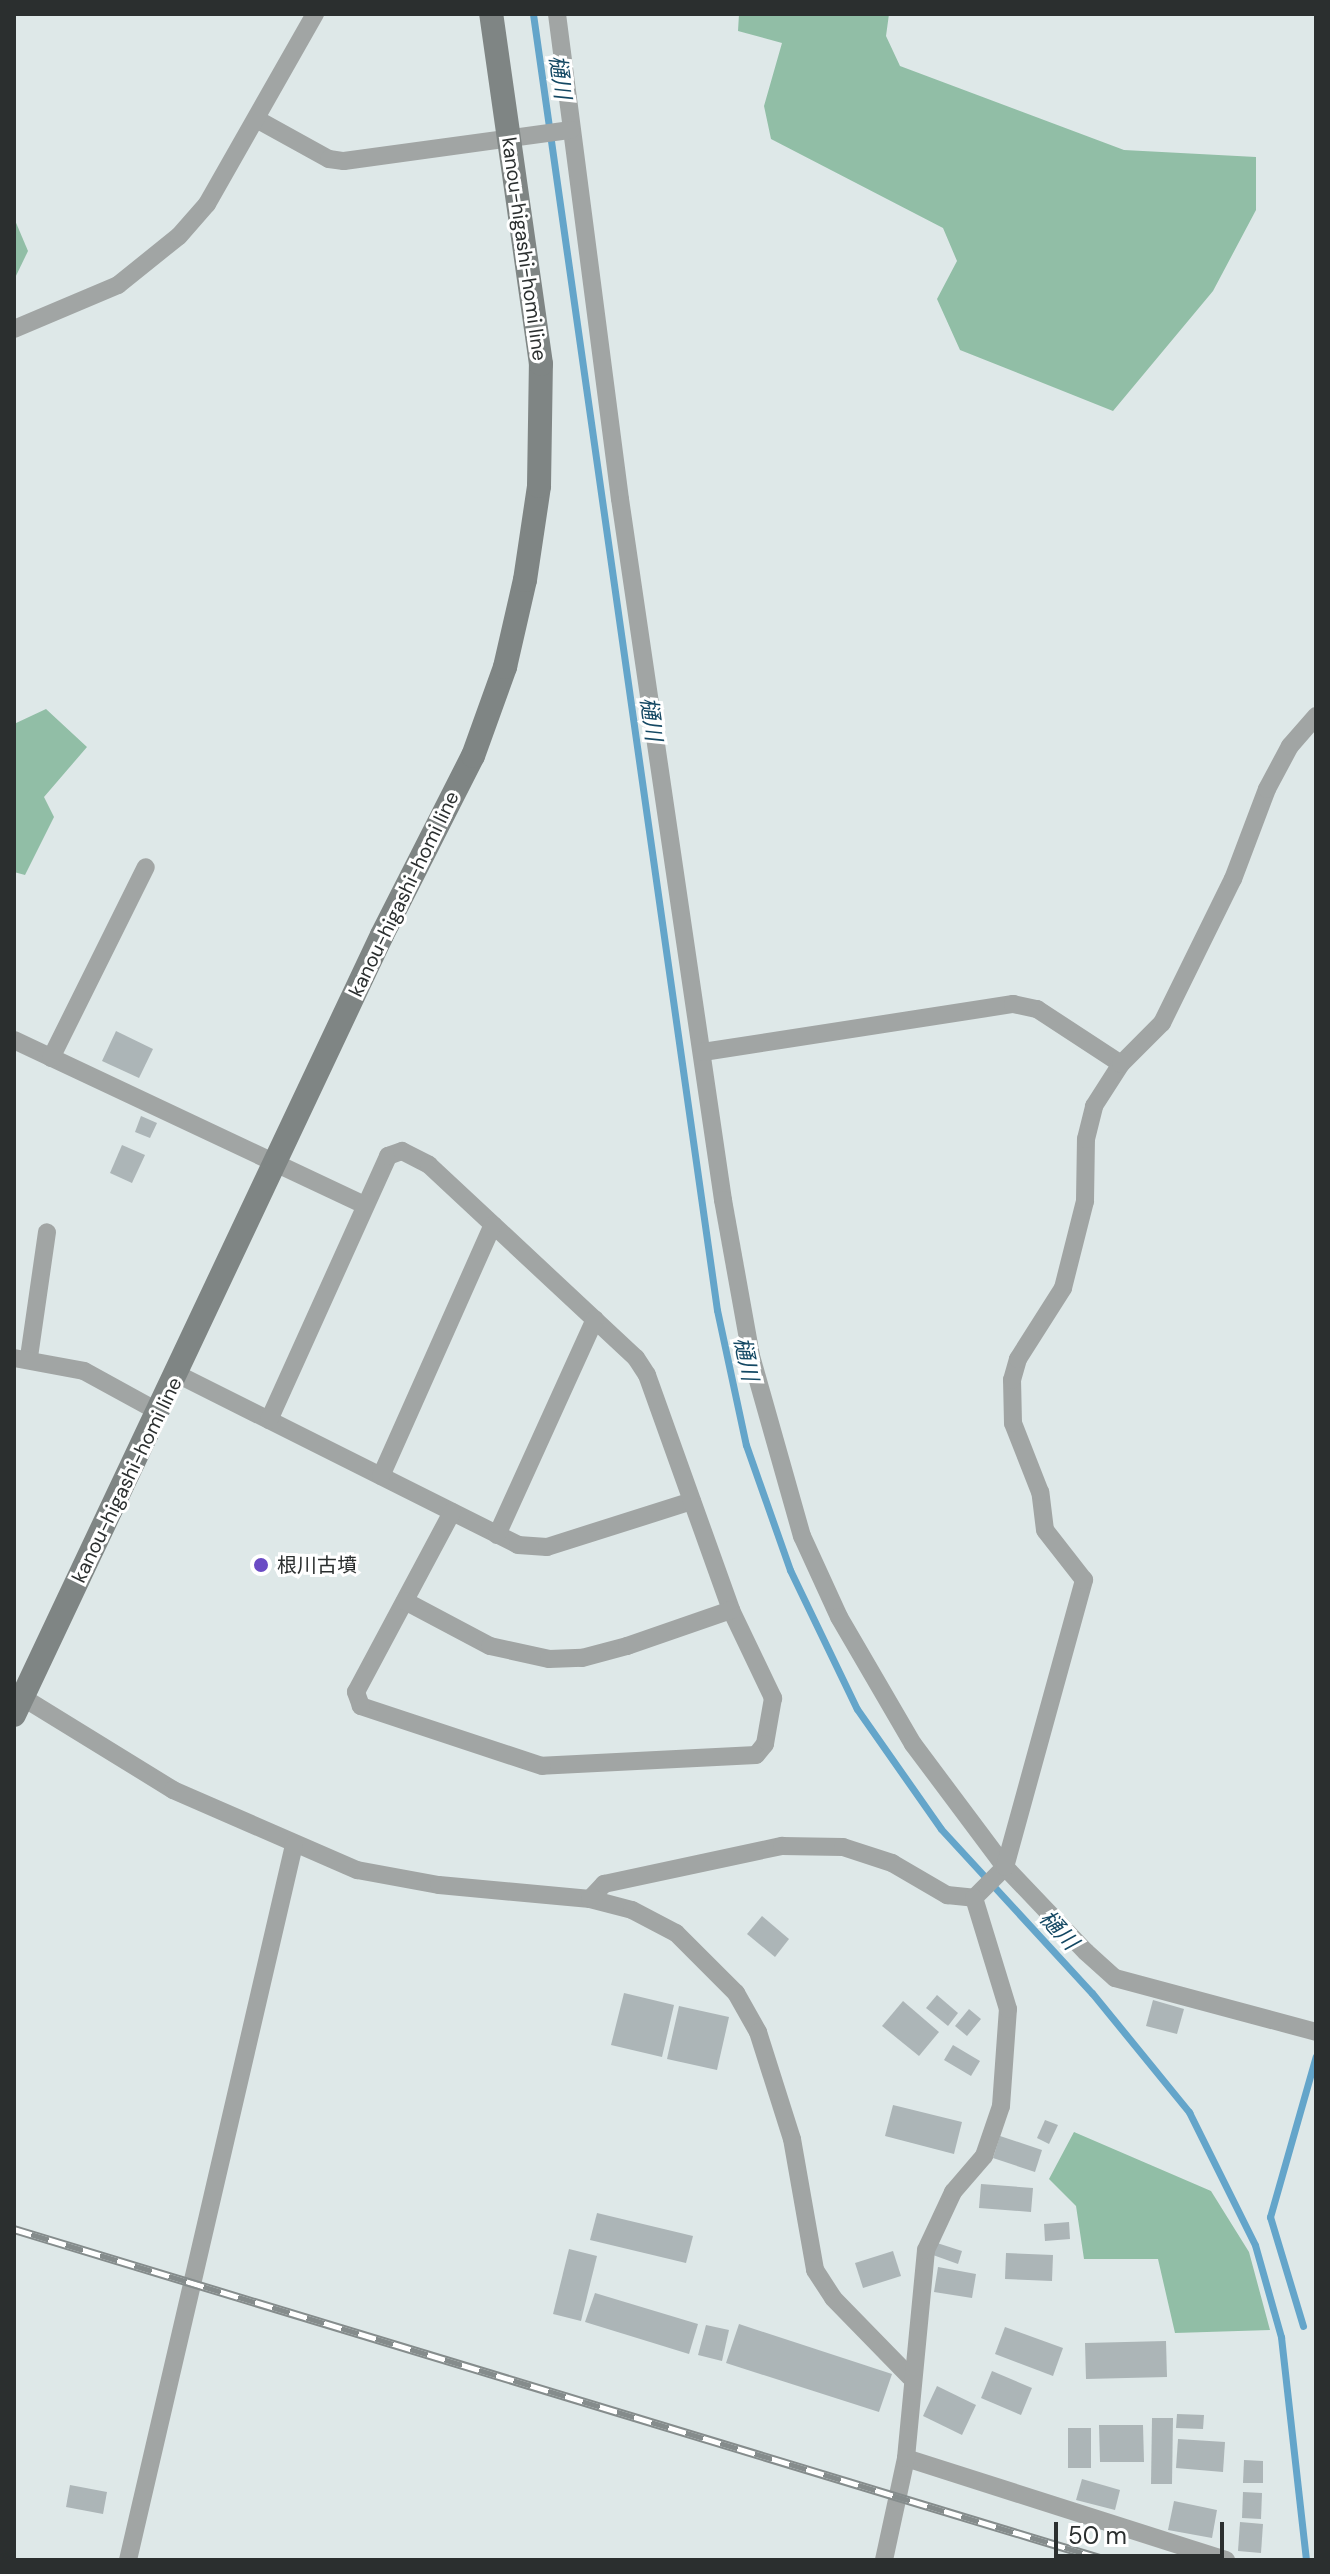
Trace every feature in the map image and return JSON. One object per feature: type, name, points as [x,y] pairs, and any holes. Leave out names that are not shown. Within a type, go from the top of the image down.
[{"type":"main road","name":"kanou-higashi-homi line","points":[[16,1702],[159,1412],[274,1164],[473,756],[505,667],[525,580],[539,486],[541,364],[517,134],[491,14]]},
{"type":"street","points":[[14,329],[118,285],[152,260],[207,204],[258,120],[315,14]]},
{"type":"street","points":[[557,14],[703,1052],[751,1356],[802,1536],[884,1701],[1003,1868],[1115,1978],[1316,2032]]},
{"type":"street","points":[[258,120],[329,159],[344,161],[517,134],[571,130]]},
{"type":"street","points":[[590,1899],[604,1884],[782,1846],[843,1847],[892,1863],[947,1895],[977,1895],[1003,1868],[1084,1580],[1045,1530],[1037,1484],[1013,1423],[1012,1380],[1018,1359],[1063,1288],[1085,1201],[1086,1139],[1094,1106],[1121,1064],[1162,1023],[1233,879],[1267,789],[1290,746],[1316,716]]},
{"type":"street","points":[[51,1058],[146,867]]},
{"type":"street","points":[[703,1052],[1013,1004],[1037,1009],[1121,1064]]},
{"type":"street","points":[[14,1040],[364,1205]]},
{"type":"street","points":[[269,1420],[388,1156],[402,1151],[429,1165],[595,1319],[647,1375],[731,1610],[773,1698],[765,1744],[756,1755],[542,1766],[361,1706],[356,1692],[452,1512]]},
{"type":"street","points":[[381,1476],[493,1225]]},
{"type":"street","points":[[47,1232],[21,1357],[84,1371],[159,1412]]},
{"type":"street","points":[[497,1535],[595,1319]]},
{"type":"street","points":[[177,1374],[518,1545],[547,1547],[692,1501]]},
{"type":"street","points":[[405,1601],[490,1646],[549,1659],[582,1658],[627,1646],[731,1610]]},
{"type":"street","points":[[16,1702],[173,1790],[294,1845],[371,1873],[439,1885],[590,1899],[632,1910],[676,1933],[736,1993],[758,2032],[792,2139],[815,2270],[833,2298],[910,2377]]},
{"type":"street","points":[[128,2560],[294,1845]]},
{"type":"street","points":[[884,2560],[906,2458],[910,2377],[926,2250],[953,2192],[984,2156],[1001,2106],[1008,2009],[977,1895]]},
{"type":"street","points":[[906,2458],[1226,2560]]},
{"type":"green space","points":[[739,14],[889,14],[886,36],[900,66],[1124,150],[1256,157],[1256,210],[1213,291],[1113,411],[960,350],[937,299],[957,261],[943,228],[771,139],[764,106],[782,43],[738,31]]},
{"type":"green space","points":[[14,218],[28,251],[14,280]]},
{"type":"green space","points":[[46,709],[87,747],[44,797],[54,817],[25,875],[14,872],[14,724]]},
{"type":"green space","points":[[1074,2132],[1211,2191],[1249,2252],[1270,2330],[1175,2333],[1158,2259],[1084,2259],[1076,2206],[1049,2179]]},
{"type":"building","points":[[116,1031],[153,1049],[139,1078],[102,1061]]},
{"type":"building","points":[[141,1116],[157,1123],[150,1138],[135,1132]]},
{"type":"building","points":[[122,1145],[145,1155],[132,1183],[110,1173]]},
{"type":"building","points":[[762,1916],[789,1939],[775,1957],[747,1934]]},
{"type":"building","points":[[624,1993],[674,2005],[662,2057],[611,2045]]},
{"type":"building","points":[[937,1995],[958,2013],[948,2026],[926,2008]]},
{"type":"building","points":[[1153,2000],[1184,2009],[1177,2034],[1146,2026]]},
{"type":"building","points":[[903,2001],[939,2032],[919,2056],[882,2026]]},
{"type":"building","points":[[679,2006],[729,2017],[717,2070],[667,2059]]},
{"type":"building","points":[[969,2009],[981,2019],[967,2036],[955,2026]]},
{"type":"building","points":[[953,2045],[980,2061],[971,2076],[944,2060]]},
{"type":"building","points":[[893,2105],[962,2122],[954,2154],[885,2136]]},
{"type":"building","points":[[1045,2120],[1058,2125],[1049,2144],[1037,2138]]},
{"type":"building","points":[[1000,2136],[1042,2150],[1035,2172],[993,2158]]},
{"type":"building","points":[[981,2184],[1033,2188],[1031,2212],[979,2208]]},
{"type":"building","points":[[597,2213],[693,2236],[686,2263],[590,2240]]},
{"type":"building","points":[[1069,2222],[1070,2239],[1045,2241],[1044,2224]]},
{"type":"building","points":[[937,2243],[962,2251],[958,2264],[933,2255]]},
{"type":"building","points":[[569,2249],[597,2256],[581,2321],[553,2314]]},
{"type":"building","points":[[893,2251],[901,2276],[863,2288],[855,2263]]},
{"type":"building","points":[[1006,2253],[1053,2255],[1052,2281],[1005,2279]]},
{"type":"building","points":[[938,2267],[976,2274],[972,2298],[934,2292]]},
{"type":"building","points":[[595,2293],[698,2324],[689,2354],[585,2322]]},
{"type":"building","points":[[739,2324],[892,2374],[879,2412],[726,2363]]},
{"type":"building","points":[[706,2325],[729,2330],[722,2361],[698,2355]]},
{"type":"building","points":[[1005,2327],[1063,2348],[1053,2376],[995,2354]]},
{"type":"building","points":[[1166,2341],[1167,2377],[1086,2379],[1085,2343]]},
{"type":"building","points":[[992,2371],[1032,2388],[1021,2415],[981,2398]]},
{"type":"building","points":[[937,2386],[976,2405],[962,2435],[923,2416]]},
{"type":"building","points":[[1177,2414],[1204,2415],[1203,2429],[1176,2428]]},
{"type":"building","points":[[1152,2418],[1173,2418],[1172,2484],[1151,2484]]},
{"type":"building","points":[[1099,2425],[1143,2425],[1144,2462],[1100,2462]]},
{"type":"building","points":[[1068,2428],[1091,2428],[1091,2468],[1068,2468]]},
{"type":"building","points":[[1178,2439],[1225,2442],[1223,2472],[1176,2468]]},
{"type":"building","points":[[1244,2460],[1263,2461],[1263,2483],[1243,2483]]},
{"type":"building","points":[[1082,2479],[1120,2490],[1115,2510],[1076,2500]]},
{"type":"building","points":[[70,2485],[107,2492],[103,2514],[66,2507]]},
{"type":"building","points":[[1243,2492],[1262,2493],[1261,2519],[1242,2518]]},
{"type":"building","points":[[1174,2501],[1217,2510],[1212,2538],[1168,2530]]},
{"type":"building","points":[[1240,2522],[1263,2524],[1261,2553],[1238,2551]]},
{"type":"waterway","name":"樋川","points":[[533,14],[717,1310],[746,1445],[790,1570],[857,1709],[941,1829],[1092,1993],[1189,2112],[1255,2245],[1281,2337],[1306,2560]]},
{"type":"waterway","points":[[1303,2326],[1270,2217],[1316,2056]]},
{"type":"railway","points":[[14,2229],[1106,2560]]},
{"type":"place","name":"根川古墳","points":[[261,1565]]}]
